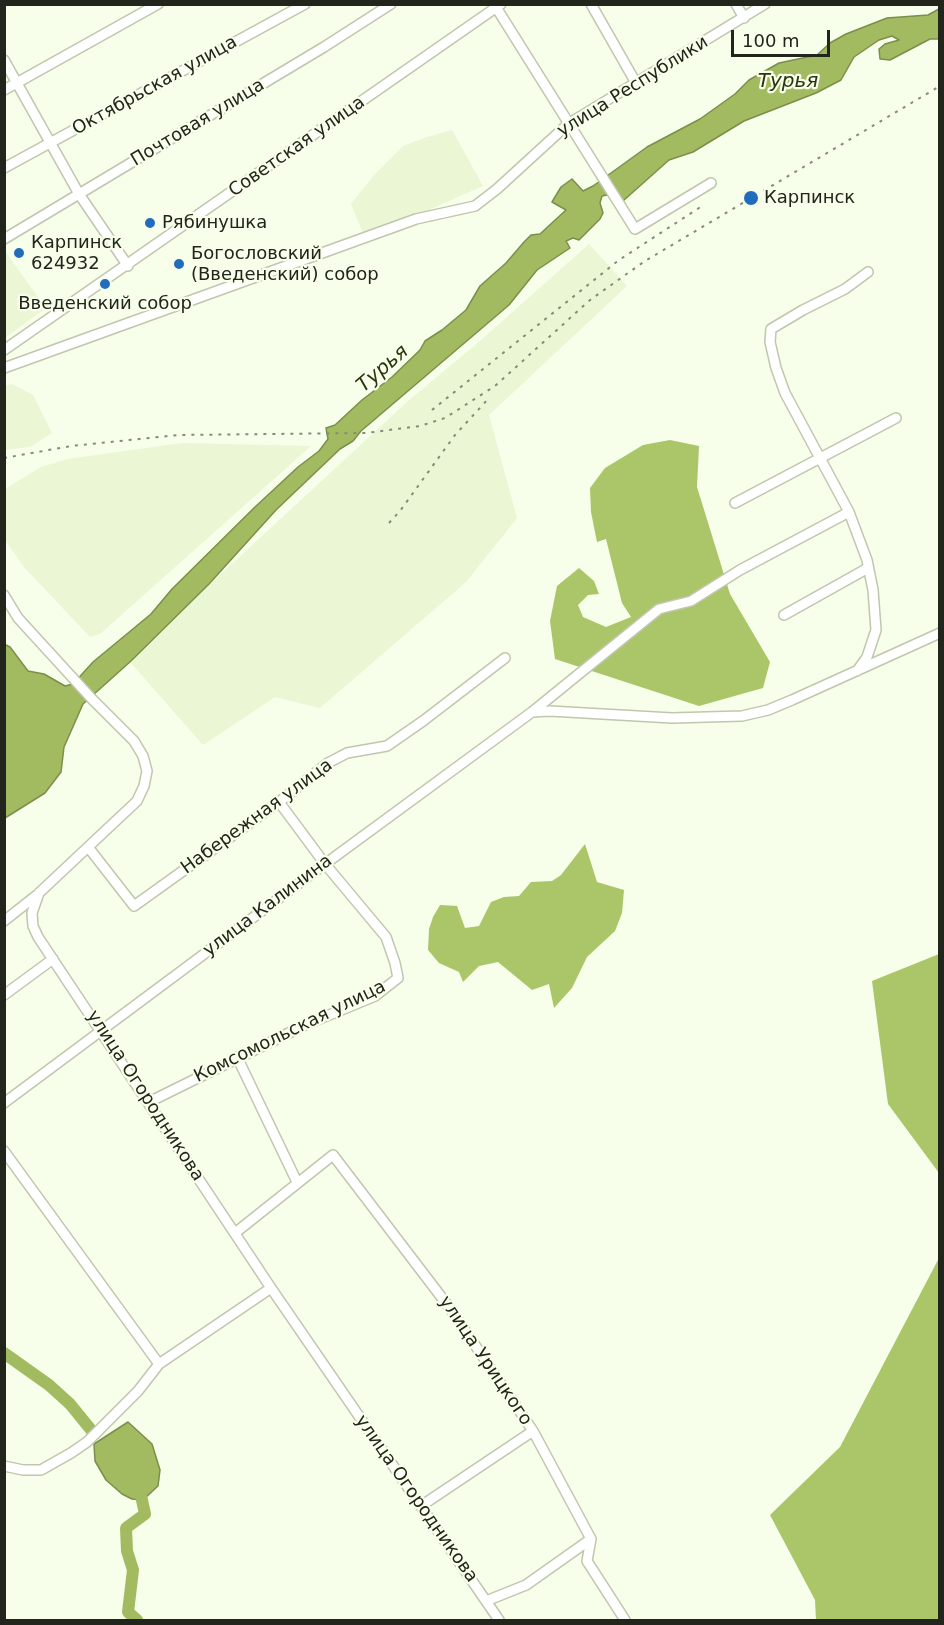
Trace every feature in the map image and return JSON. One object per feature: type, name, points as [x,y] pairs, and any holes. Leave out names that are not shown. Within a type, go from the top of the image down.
[{"type":"street","points":[[4,90],[158,4]]},
{"type":"street","name":"Октябрьская улица","points":[[4,168],[304,4]]},
{"type":"street","name":"Почтовая улица","points":[[4,239],[232,103],[391,4]]},
{"type":"street","points":[[591,4],[636,83]]},
{"type":"street","points":[[736,4],[744,18]]},
{"type":"street","name":"улица Республики","points":[[4,368],[394,227],[424,217],[475,206],[568,124],[765,4]]},
{"type":"street","points":[[497,6],[635,229],[711,183]]},
{"type":"street","name":"Советская улица","points":[[4,350],[273,165],[497,6]]},
{"type":"street","points":[[4,60],[79,194],[128,266]]},
{"type":"street","points":[[857,671],[867,657],[876,630],[873,590],[868,568],[849,512],[785,393],[770,342],[771,329],[845,289],[868,272]]},
{"type":"street","points":[[735,503],[896,418]]},
{"type":"street","name":"улица Калинина","points":[[4,1103],[532,712],[659,609],[691,601],[740,570],[849,512]]},
{"type":"street","points":[[784,615],[868,568]]},
{"type":"street","points":[[4,595],[18,618],[134,741],[143,756],[147,771],[144,786],[137,801],[39,893],[4,921]]},
{"type":"street","points":[[532,712],[672,718],[742,716],[768,710],[939,633]]},
{"type":"street","name":"Набережная улица","points":[[88,847],[134,906],[279,802],[328,763],[347,753],[387,746],[423,722],[505,658]]},
{"type":"street","name":"Комсомольская улица","points":[[149,1102],[305,1025],[375,996],[398,978],[386,937],[325,864],[279,802]]},
{"type":"street","name":"улица Огородникова","points":[[39,893],[32,913],[33,926],[53,959],[271,1288],[499,1620]]},
{"type":"street","points":[[4,995],[53,959]]},
{"type":"street","points":[[237,1057],[297,1182]]},
{"type":"street","points":[[4,1151],[159,1364]]},
{"type":"street","name":"улица Урицкого","points":[[235,1233],[333,1155],[453,1311],[533,1431],[591,1539],[587,1560],[625,1620]]},
{"type":"street","points":[[4,1466],[23,1470],[41,1470],[71,1453],[87,1442],[138,1391],[159,1364],[271,1288]]},
{"type":"street","points":[[421,1506],[533,1431]]},
{"type":"street","points":[[486,1601],[526,1585],[591,1539]]},
{"type":"shaded area","points":[[452,130],[483,186],[365,238],[351,204],[374,175],[403,146]]},
{"type":"shaded area","points":[[589,244],[627,286],[489,415],[517,518],[466,582],[320,708],[275,697],[203,745],[131,663],[209,585],[407,402]]},
{"type":"shaded area","points":[[4,250],[46,308],[5,338],[4,338]]},
{"type":"shaded area","points":[[12,384],[33,395],[52,433],[30,447],[5,450],[5,386]]},
{"type":"shaded area","points":[[670,440],[699,446],[697,487],[730,594],[770,662],[763,688],[699,706],[555,659],[550,621],[557,586],[579,568],[594,581],[599,594],[588,595],[578,605],[583,617],[606,627],[631,617],[622,603],[606,539],[597,542],[591,512],[590,488],[605,468],[643,445]]},
{"type":"shaded area","points":[[182,443],[311,446],[100,634],[90,637],[24,567],[5,540],[5,489],[41,467],[68,459]]},
{"type":"shaded area","points":[[585,844],[597,882],[624,890],[622,913],[615,931],[587,957],[572,988],[554,1008],[549,984],[532,990],[498,962],[479,966],[463,982],[459,972],[439,963],[428,950],[429,929],[440,905],[457,906],[465,928],[479,926],[491,902],[504,897],[519,896],[531,882],[552,881],[561,875]]},
{"type":"shaded area","points":[[939,954],[939,1173],[888,1104],[872,981]]},
{"type":"shaded area","points":[[939,1258],[939,1620],[816,1620],[815,1600],[770,1515],[840,1447]]},
{"type":"water","name":"Турья","points":[[939,9],[939,39],[930,39],[890,60],[880,59],[879,49],[885,44],[899,40],[892,36],[879,40],[854,57],[841,80],[816,93],[744,121],[693,152],[669,160],[623,201],[617,193],[602,196],[600,203],[603,213],[600,219],[579,240],[573,238],[566,241],[570,248],[537,270],[509,305],[361,431],[353,441],[340,449],[276,510],[209,584],[131,661],[83,704],[64,747],[61,772],[45,793],[5,818],[4,644],[10,647],[28,671],[44,674],[65,686],[73,684],[93,662],[151,614],[172,589],[255,507],[319,451],[328,439],[326,428],[335,425],[392,377],[420,350],[425,341],[466,310],[480,286],[506,263],[531,235],[540,234],[566,210],[552,202],[561,187],[572,179],[583,191],[593,186],[647,147],[700,119],[735,94],[749,80],[779,63],[817,55],[830,43],[846,34],[887,18],[928,15]]},
{"type":"water","points":[[128,1422],[152,1444],[160,1470],[158,1486],[143,1500],[132,1499],[122,1494],[106,1480],[95,1461],[94,1444]]},
{"type":"waterway","points":[[4,1353],[49,1385],[70,1404],[92,1431]]},
{"type":"waterway","points":[[137,1620],[128,1612],[133,1570],[127,1551],[126,1528],[145,1514],[139,1486]]},
{"type":"railway","points":[[4,458],[71,446],[178,435],[366,433],[420,426],[445,418],[495,386],[590,300],[645,261],[940,86]]},
{"type":"railway","points":[[432,410],[619,260],[702,206]]},
{"type":"railway","points":[[389,523],[455,435],[490,397]]},
{"type":"place","name":"Карпинск","points":[[751,198]]},
{"type":"place","name":"Рябинушка","points":[[150,223]]},
{"type":"place","name":"Карпинск 624932","points":[[19,253]]},
{"type":"place","name":"Богословский (Введенский) собор","points":[[179,264]]},
{"type":"place","name":"Введенский собор","points":[[105,284]]}]
